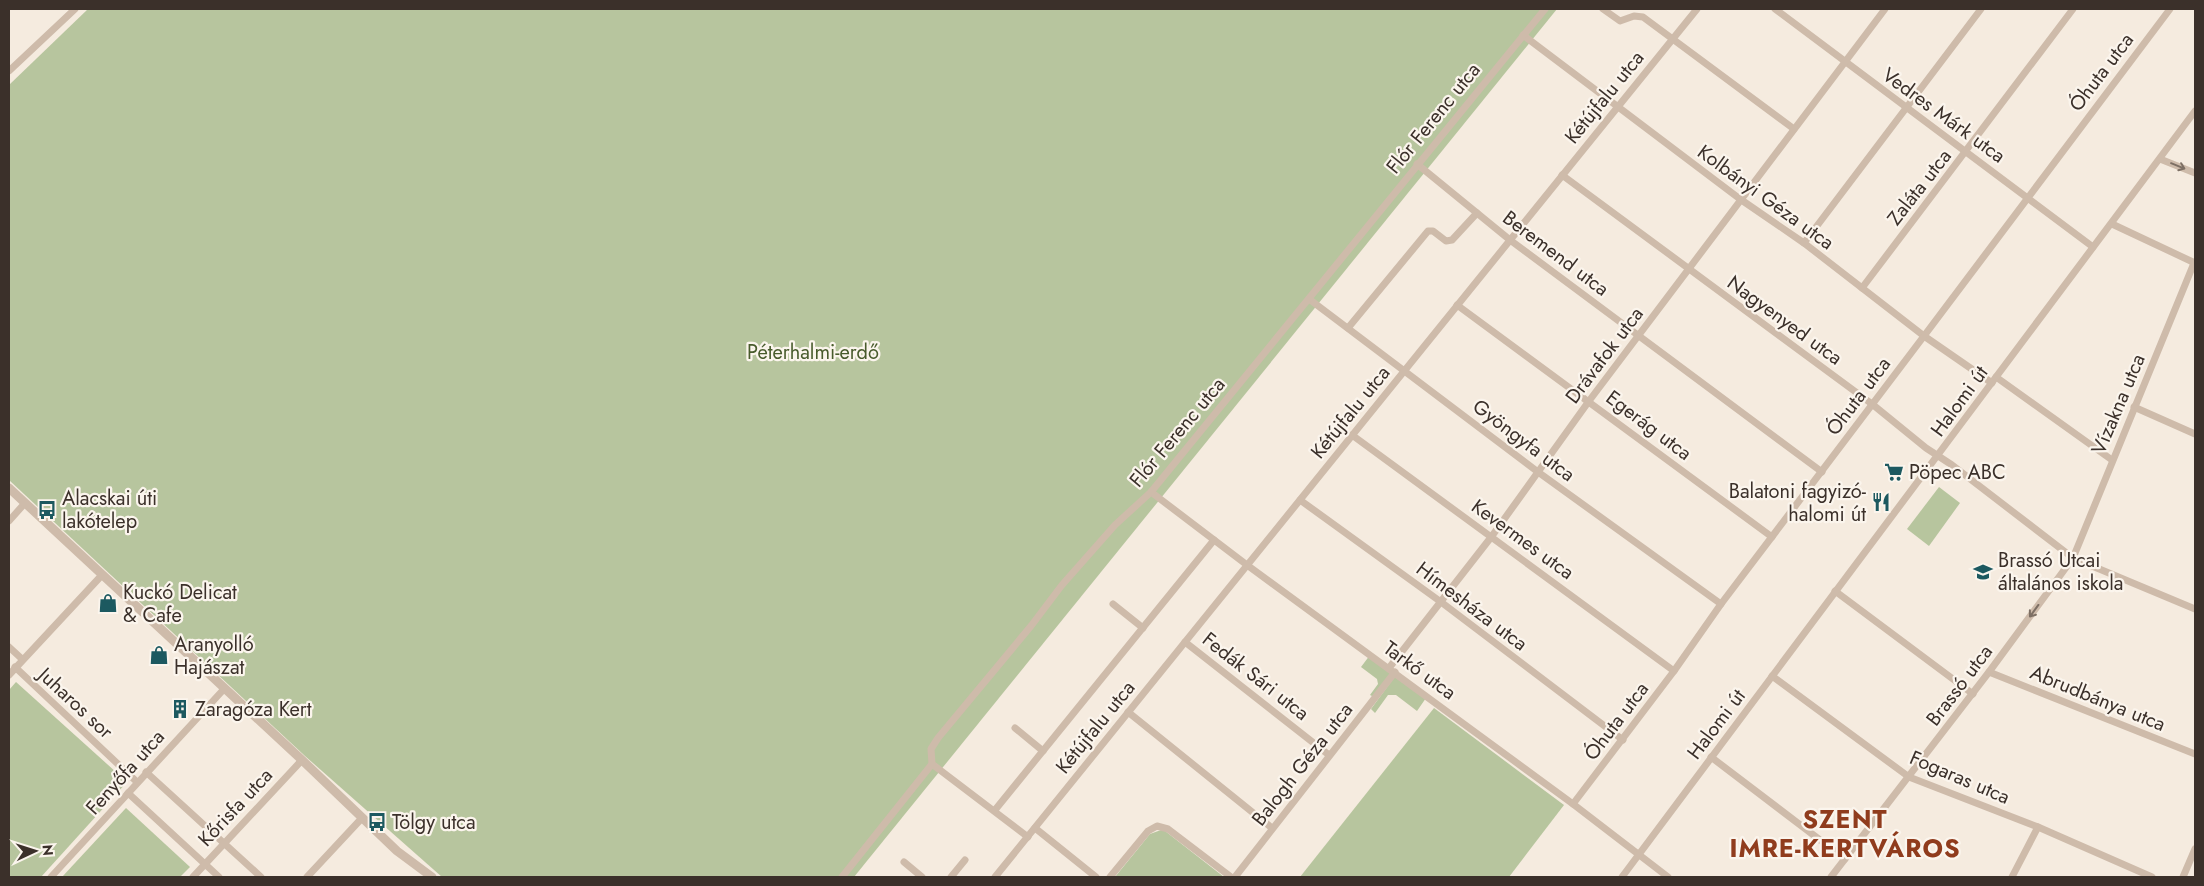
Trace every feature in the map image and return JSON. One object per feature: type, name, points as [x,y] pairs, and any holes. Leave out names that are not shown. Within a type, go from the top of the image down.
[{"type":"street","points":[[9,71],[75,9]]},
{"type":"street","name":"Flór Ferenc utca","points":[[842,877],[932,764],[931,749],[938,738],[1031,626],[1062,585],[1115,525],[1151,492],[1545,9]]},
{"type":"street","points":[[1604,9],[1620,21],[1634,16],[1641,16],[1794,129]]},
{"type":"street","name":"Kétújfalu utca","points":[[995,877],[1697,9]]},
{"type":"street","name":"Vedres Márk utca","points":[[1775,9],[2094,247]]},
{"type":"street","name":"Drávafok utca","points":[[1392,670],[1492,536],[1589,401],[1740,199],[1886,9]]},
{"type":"street","points":[[1804,243],[1980,9]]},
{"type":"street","name":"Zaláta utca","points":[[1862,288],[1967,152],[2073,9]]},
{"type":"street","name":"Óhuta utca","points":[[1573,804],[1674,671],[1721,604],[2170,9]]},
{"type":"street","name":"Kolbányi Géza utca","points":[[1523,35],[1740,199],[1804,243],[1924,336],[1994,380],[2112,460]]},
{"type":"street","name":"Halomi út","points":[[1622,877],[2195,111]]},
{"type":"street","points":[[2160,159],[2195,173]]},
{"type":"street","name":"Beremend utca","points":[[1417,164],[1510,240],[1822,472]]},
{"type":"street","name":"Nagyenyed utca","points":[[1562,175],[1688,270],[1872,404],[2073,558],[2195,609]]},
{"type":"street","points":[[1348,328],[1428,231],[1433,231],[1446,240],[1452,240],[1477,213]]},
{"type":"street","points":[[2112,224],[2195,263]]},
{"type":"street","name":"Vízakna utca","points":[[2073,558],[2195,263]]},
{"type":"street","name":"Gyöngyfa utca","points":[[1309,299],[1538,472],[1721,604]]},
{"type":"street","name":"Egerág utca","points":[[1458,305],[1772,537]]},
{"type":"street","points":[[2134,408],[2195,434]]},
{"type":"street","name":"Kevermes utca","points":[[1352,435],[1674,671]]},
{"type":"street","points":[[9,488],[362,818],[414,864],[432,877]]},
{"type":"street","name":"Tarkő utca","points":[[1151,492],[1247,566],[1392,670],[1668,877]]},
{"type":"street","name":"Hímesháza utca","points":[[1300,500],[1441,602],[1622,740]]},
{"type":"street","points":[[9,521],[25,503]]},
{"type":"street","name":"Kétújfalu utca","points":[[995,810],[1214,540]]},
{"type":"street","name":"Brassó utca","points":[[1831,877],[1909,778],[2073,558]]},
{"type":"street","points":[[9,675],[102,575]]},
{"type":"street","points":[[1835,591],[1972,694]]},
{"type":"street","points":[[1113,604],[1143,628]]},
{"type":"street","name":"Fedák Sári utca","points":[[1185,642],[1329,755]]},
{"type":"street","name":"Juharos sor","points":[[9,647],[22,659]]},
{"type":"street","name":"Juharos sor","points":[[15,667],[137,782]]},
{"type":"street","name":"Balogh Géza utca","points":[[1235,877],[1392,670]]},
{"type":"street","name":"Abrudbánya utca","points":[[1989,672],[2195,754]]},
{"type":"street","name":"Fogaras utca","points":[[1772,676],[1909,778],[2038,827],[2152,877]]},
{"type":"street","name":"Fenyőfa utca","points":[[51,877],[224,689]]},
{"type":"street","points":[[1128,712],[1272,828]]},
{"type":"street","name":"Kétújfalu utca","points":[[1015,728],[1043,750]]},
{"type":"street","points":[[1711,757],[1845,859]]},
{"type":"street","name":"Kőrisfa utca","points":[[193,877],[302,760]]},
{"type":"street","points":[[932,764],[1028,836]]},
{"type":"street","points":[[146,772],[261,877]]},
{"type":"street","points":[[128,793],[219,877]]},
{"type":"street","points":[[307,877],[362,818]]},
{"type":"street","points":[[1110,877],[1148,831],[1157,826],[1168,829],[1231,877]]},
{"type":"street","points":[[2012,877],[2038,827]]},
{"type":"street","points":[[1035,828],[1096,877]]},
{"type":"street","points":[[2183,877],[2195,849]]},
{"type":"street","points":[[950,877],[965,860]]},
{"type":"street","points":[[904,862],[922,877]]},
{"type":"street","points":[[414,864],[425,877]]},
{"type":"green space","name":"Péterhalmi-erdő","points":[[88,9],[1557,9],[854,877],[442,877],[305,756],[9,480],[9,85]]},
{"type":"green space","points":[[1939,487],[1960,503],[1929,546],[1907,529]]},
{"type":"green space","points":[[1370,655],[1392,673],[1374,697],[1370,695],[1378,684],[1377,679],[1361,667]]},
{"type":"green space","points":[[1396,675],[1426,698],[1417,711],[1396,695],[1388,695],[1375,713],[1371,709]]},
{"type":"green space","points":[[16,682],[127,782],[41,877],[9,877],[9,690]]},
{"type":"green space","points":[[1434,708],[1564,805],[1509,877],[1300,877]]},
{"type":"green space","points":[[126,808],[190,867],[180,877],[62,877]]},
{"type":"green space","points":[[1161,830],[1165,831],[1224,877],[1115,877],[1150,834]]},
{"type":"place","name":"Pöpec ABC","points":[[1894,472]]},
{"type":"place","name":"Balatoni fagyizó- halomi út","points":[[1881,502]]},
{"type":"place","name":"Alacskai úti lakótelep","points":[[47,510]]},
{"type":"place","name":"Brassó Utcai általános iskola","points":[[1983,572]]},
{"type":"place","name":"Kuckó Delicat & Cafe","points":[[108,603]]},
{"type":"place","name":"Aranyolló Hajászat","points":[[159,655]]},
{"type":"place","name":"Zaragóza Kert","points":[[180,709]]},
{"type":"place","name":"Tölgy utca","points":[[377,822]]},
{"type":"district","name":"SZENT IMRE-KERTVÁROS","points":[[1845,834]]}]
